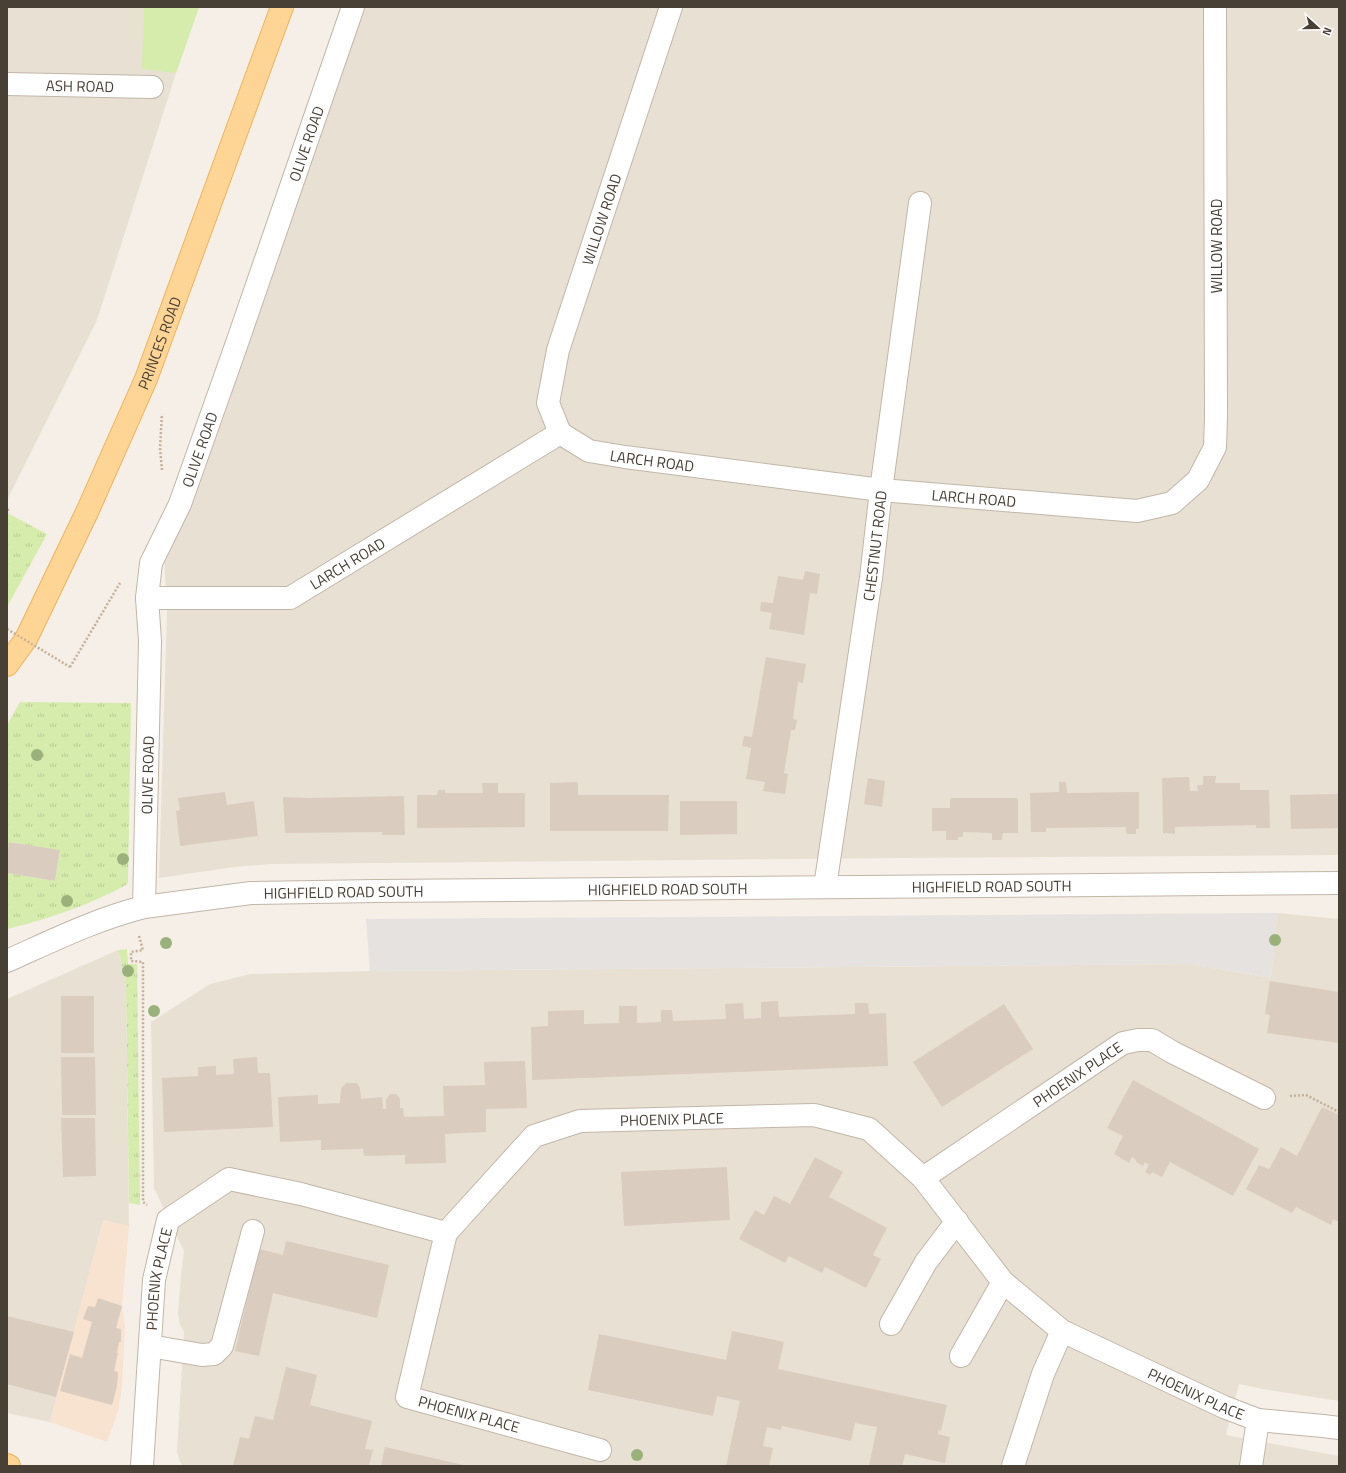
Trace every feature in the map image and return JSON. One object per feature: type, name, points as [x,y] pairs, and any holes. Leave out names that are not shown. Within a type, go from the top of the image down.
[{"type":"main road","name":"PRINCES ROAD","points":[[7,665],[26,639],[87,512],[146,379],[282,7]]},
{"type":"street","name":"OLIVE ROAD","points":[[137,909],[150,641],[147,598],[151,563],[180,504],[238,343],[353,7]]},
{"type":"street","name":"WILLOW ROAD","points":[[560,433],[548,403],[558,350],[671,7]]},
{"type":"street","name":"WILLOW ROAD","points":[[1198,480],[1215,447],[1215,7]]},
{"type":"street","name":"ASH ROAD","points":[[7,84],[152,87]]},
{"type":"street","name":"CHESTNUT ROAD","points":[[826,887],[869,586],[920,203]]},
{"type":"street","name":"LARCH ROAD","points":[[147,598],[290,598],[560,433],[589,451],[625,457],[881,490],[1137,511],[1172,503],[1198,480]]},
{"type":"street","name":"HIGHFIELD ROAD SOUTH","points":[[7,960],[82,928],[137,909],[251,893],[1339,883]]},
{"type":"street","name":"PHOENIX PLACE","points":[[923,1178],[1123,1043],[1138,1040],[1152,1040],[1172,1052],[1264,1098]]},
{"type":"street","name":"PHOENIX PLACE","points":[[600,1450],[407,1397],[446,1233],[534,1136],[580,1121],[814,1115],[869,1129],[923,1178],[1003,1282],[1062,1331],[1224,1407],[1258,1420],[1339,1428]]},
{"type":"street","name":"PHOENIX PLACE","points":[[142,1466],[154,1280],[168,1220],[229,1179],[301,1194],[446,1233]]},
{"type":"street","points":[[891,1324],[926,1262],[957,1222]]},
{"type":"street","points":[[150,1346],[202,1355],[214,1354],[222,1346],[253,1231]]},
{"type":"street","points":[[961,1356],[1003,1282]]},
{"type":"street","points":[[1013,1466],[1043,1374],[1062,1331]]},
{"type":"street","points":[[1251,1466],[1258,1420]]},
{"type":"path","points":[[7,509],[7,513]]},
{"type":"path","points":[[7,629],[70,667],[125,575],[151,563]]},
{"type":"path","points":[[137,909],[143,950],[130,952],[131,961],[143,962],[144,1202],[168,1220]]},
{"type":"path","points":[[1264,1098],[1306,1095],[1339,1112]]},
{"type":"shaded area","points":[[7,7],[199,7],[176,73],[97,320],[7,500]]},
{"type":"shaded area","points":[[362,7],[1339,7],[1339,855],[271,864],[234,867],[159,878],[167,610],[164,557]]},
{"type":"shaded area","points":[[1277,913],[1339,919],[1339,1401],[1239,1384],[1226,1435],[1339,1456],[1339,1466],[183,1466],[180,1462],[177,1452],[184,1332],[180,1325],[178,1313],[184,1251],[154,1188],[151,1022],[210,984],[250,974],[370,971],[1190,964],[1271,978]]},
{"type":"shaded area","points":[[1277,913],[1271,978],[1190,964],[370,971],[366,919]]},
{"type":"shaded area","points":[[118,950],[126,980],[129,1226],[103,1221],[50,1422],[7,1413],[7,999]]},
{"type":"shaded area","points":[[103,1220],[129,1226],[122,1306],[125,1326],[122,1388],[118,1411],[107,1442],[50,1422]]},
{"type":"green space","points":[[144,7],[199,7],[176,73],[142,69]]},
{"type":"green space","points":[[7,513],[47,534],[7,607]]},
{"type":"green space","points":[[20,702],[131,703],[128,883],[113,892],[83,905],[37,921],[7,929],[7,873],[55,881],[60,851],[10,842],[7,858],[7,725]]},
{"type":"green space","points":[[127,949],[128,964],[137,964],[140,1205],[129,1203],[126,980],[118,950]]},
{"type":"building","points":[[805,571],[820,574],[817,594],[810,593],[804,635],[769,629],[772,613],[760,611],[761,602],[773,603],[778,576],[803,580]]},
{"type":"building","points":[[766,657],[806,664],[803,683],[798,682],[793,719],[797,720],[795,730],[791,730],[784,773],[788,774],[785,794],[763,791],[765,782],[746,779],[751,748],[742,746],[744,736],[752,737]]},
{"type":"building","points":[[1203,776],[1216,776],[1215,783],[1240,783],[1240,790],[1269,790],[1270,828],[1256,828],[1256,825],[1175,827],[1175,834],[1163,833],[1162,778],[1189,777],[1190,791],[1198,791],[1197,785],[1203,785]]},
{"type":"building","points":[[868,778],[885,781],[882,807],[864,804]]},
{"type":"building","points":[[578,782],[578,795],[669,795],[668,831],[550,831],[550,783]]},
{"type":"building","points":[[1059,782],[1066,782],[1067,793],[1139,792],[1139,829],[1136,829],[1136,834],[1126,834],[1126,827],[1046,828],[1046,832],[1031,832],[1030,793],[1059,792]]},
{"type":"building","points":[[482,783],[498,783],[498,793],[525,793],[525,827],[417,828],[417,795],[437,795],[438,790],[445,790],[445,793],[483,793]]},
{"type":"building","points":[[225,792],[227,805],[254,801],[258,836],[180,846],[176,811],[180,810],[178,798]]},
{"type":"building","points":[[1339,794],[1339,828],[1291,829],[1290,795]]},
{"type":"building","points":[[404,796],[405,835],[382,835],[382,832],[285,833],[283,797],[310,798]]},
{"type":"building","points":[[950,798],[1018,798],[1018,833],[1003,833],[1002,840],[992,840],[992,833],[963,832],[963,837],[958,837],[958,840],[946,840],[946,831],[932,831],[932,808],[950,808]]},
{"type":"building","points":[[680,801],[737,801],[737,834],[680,835]]},
{"type":"building","points":[[9,842],[60,850],[55,881],[7,873]]},
{"type":"building","points":[[1270,981],[1339,992],[1339,1043],[1267,1033],[1270,1015],[1265,1014]]},
{"type":"building","points":[[61,996],[94,996],[94,1053],[61,1053]]},
{"type":"building","points":[[778,1001],[779,1017],[855,1014],[855,1003],[868,1003],[869,1014],[886,1013],[888,1066],[532,1080],[531,1027],[548,1026],[548,1011],[584,1010],[584,1024],[619,1023],[619,1006],[637,1006],[637,1023],[661,1022],[661,1010],[672,1010],[673,1021],[726,1019],[725,1004],[743,1003],[744,1019],[761,1018],[761,1002]]},
{"type":"building","points":[[1004,1004],[1033,1049],[942,1107],[913,1062]]},
{"type":"building","points":[[61,1057],[95,1057],[96,1115],[62,1115]]},
{"type":"building","points":[[257,1057],[258,1073],[270,1073],[273,1127],[164,1132],[162,1078],[198,1076],[198,1067],[216,1066],[216,1075],[234,1074],[233,1059]]},
{"type":"building","points":[[525,1061],[527,1108],[486,1109],[486,1132],[445,1134],[446,1163],[405,1164],[405,1155],[364,1156],[363,1149],[321,1150],[321,1140],[280,1142],[278,1097],[318,1095],[318,1104],[340,1103],[341,1088],[346,1083],[357,1083],[360,1088],[361,1099],[382,1097],[383,1109],[386,1109],[386,1100],[390,1094],[396,1094],[400,1099],[400,1108],[403,1108],[404,1117],[444,1116],[443,1086],[485,1085],[484,1062]]},
{"type":"building","points":[[1133,1080],[1259,1149],[1233,1196],[1170,1162],[1162,1177],[1152,1172],[1150,1175],[1145,1172],[1149,1165],[1145,1162],[1143,1166],[1136,1162],[1136,1160],[1132,1157],[1129,1163],[1114,1154],[1123,1136],[1107,1128]]},
{"type":"building","points":[[1322,1107],[1339,1115],[1339,1222],[1333,1219],[1331,1225],[1296,1207],[1292,1213],[1246,1189],[1259,1165],[1269,1169],[1281,1147],[1297,1156]]},
{"type":"building","points":[[61,1118],[95,1118],[96,1176],[63,1177]]},
{"type":"building","points":[[815,1157],[843,1172],[829,1197],[887,1228],[873,1255],[881,1259],[866,1288],[825,1267],[822,1273],[789,1256],[785,1263],[739,1239],[755,1210],[764,1215],[774,1196],[790,1204]]},
{"type":"building","points":[[727,1167],[730,1220],[624,1226],[621,1172]]},
{"type":"building","points":[[286,1241],[389,1265],[377,1318],[273,1293],[259,1356],[235,1351],[259,1249],[283,1255]]},
{"type":"building","points":[[98,1298],[122,1306],[116,1328],[121,1329],[121,1342],[119,1342],[114,1371],[118,1372],[117,1386],[112,1405],[60,1391],[70,1354],[82,1358],[92,1322],[83,1319],[88,1306],[95,1307]]},
{"type":"building","points":[[7,1316],[74,1332],[56,1397],[7,1384]]},
{"type":"building","points":[[732,1331],[784,1342],[778,1369],[947,1405],[941,1431],[938,1430],[938,1434],[950,1437],[945,1463],[905,1454],[902,1466],[869,1466],[877,1427],[855,1423],[851,1441],[782,1426],[781,1430],[767,1427],[763,1446],[773,1448],[769,1466],[726,1466],[740,1401],[717,1396],[713,1416],[588,1390],[599,1334],[726,1360]]},
{"type":"building","points":[[286,1367],[317,1375],[310,1405],[372,1421],[365,1449],[373,1450],[369,1466],[233,1466],[240,1437],[249,1439],[255,1416],[273,1420]]},
{"type":"building","points":[[385,1447],[463,1465],[381,1466]]}]
